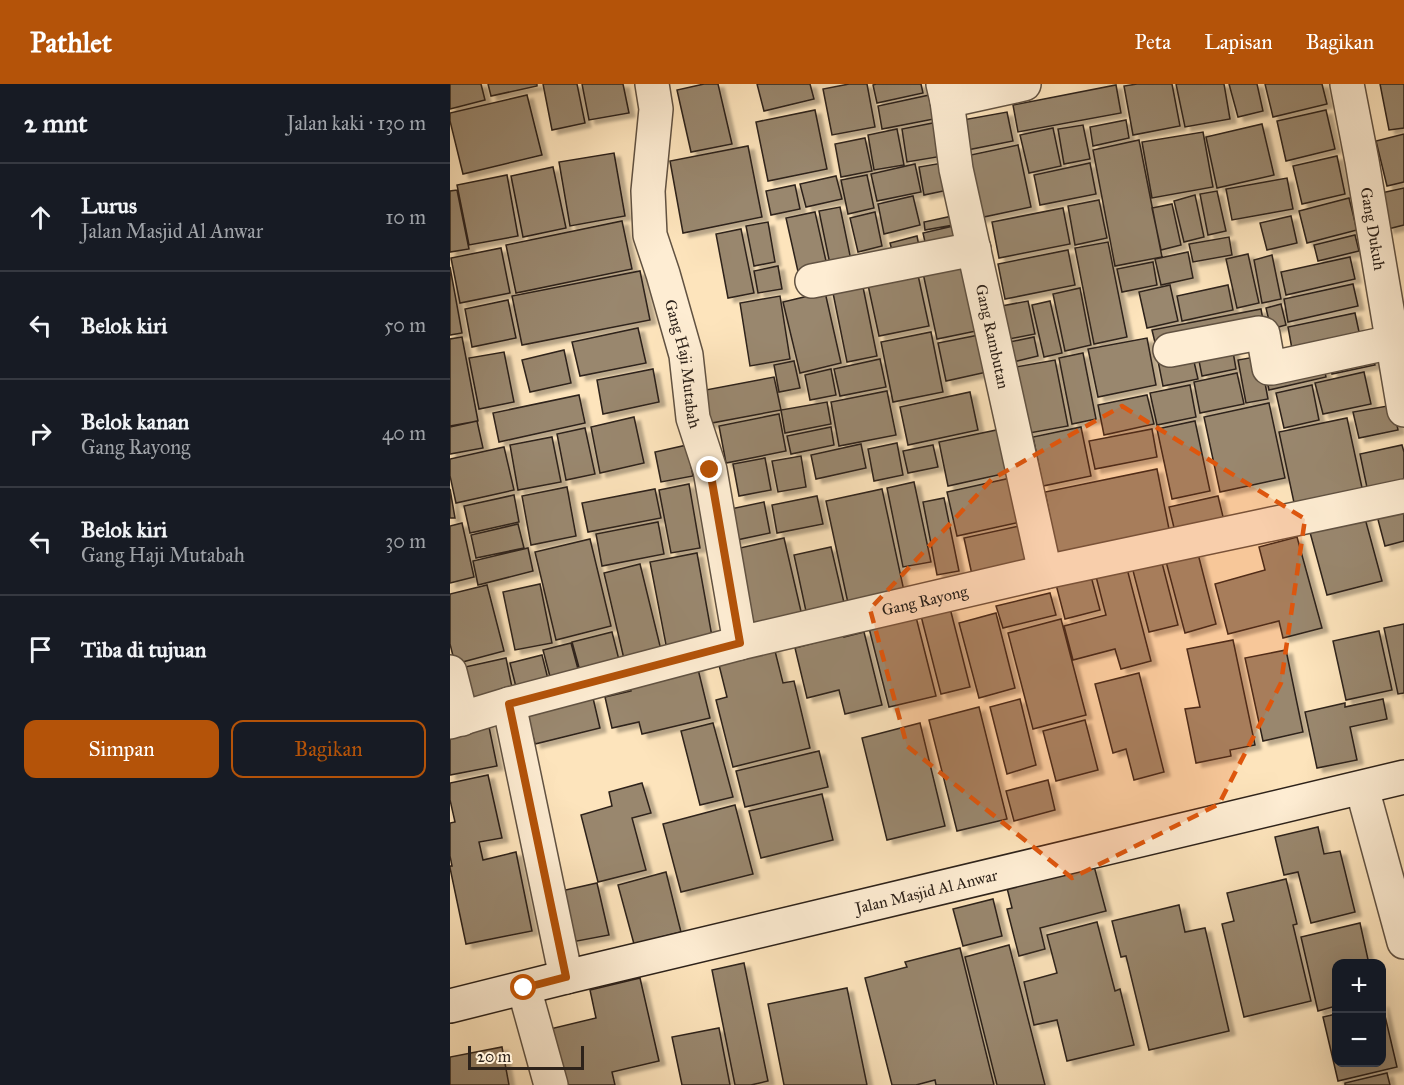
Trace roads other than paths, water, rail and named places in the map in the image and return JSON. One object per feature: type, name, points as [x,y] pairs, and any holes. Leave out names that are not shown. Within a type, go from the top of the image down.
[{"type":"street","name":"Gang Haji Mutabah","points":[[652,84],[656,109],[648,191],[650,235],[686,355],[693,418],[710,470],[740,643]]},
{"type":"street","points":[[945,93],[1024,84]]},
{"type":"street","name":"Gang Dukuh","points":[[1347,84],[1404,410]]},
{"type":"street","name":"Gang Rambutan","points":[[945,93],[956,169],[1045,572]]},
{"type":"street","points":[[812,281],[974,249]]},
{"type":"street","points":[[1170,350],[1259,333],[1263,334],[1269,368],[1272,368],[1392,342]]},
{"type":"street","name":"Gang Rayong","points":[[456,721],[509,704],[740,643],[1045,572],[1404,496]]},
{"type":"street","points":[[450,672],[456,721]]},
{"type":"street","points":[[509,704],[566,977]]},
{"type":"street","name":"Jalan Masjid Al Anwar","points":[[450,1006],[1404,777]]},
{"type":"street","points":[[1362,788],[1404,942]]},
{"type":"street","points":[[524,988],[551,1085]]}]
